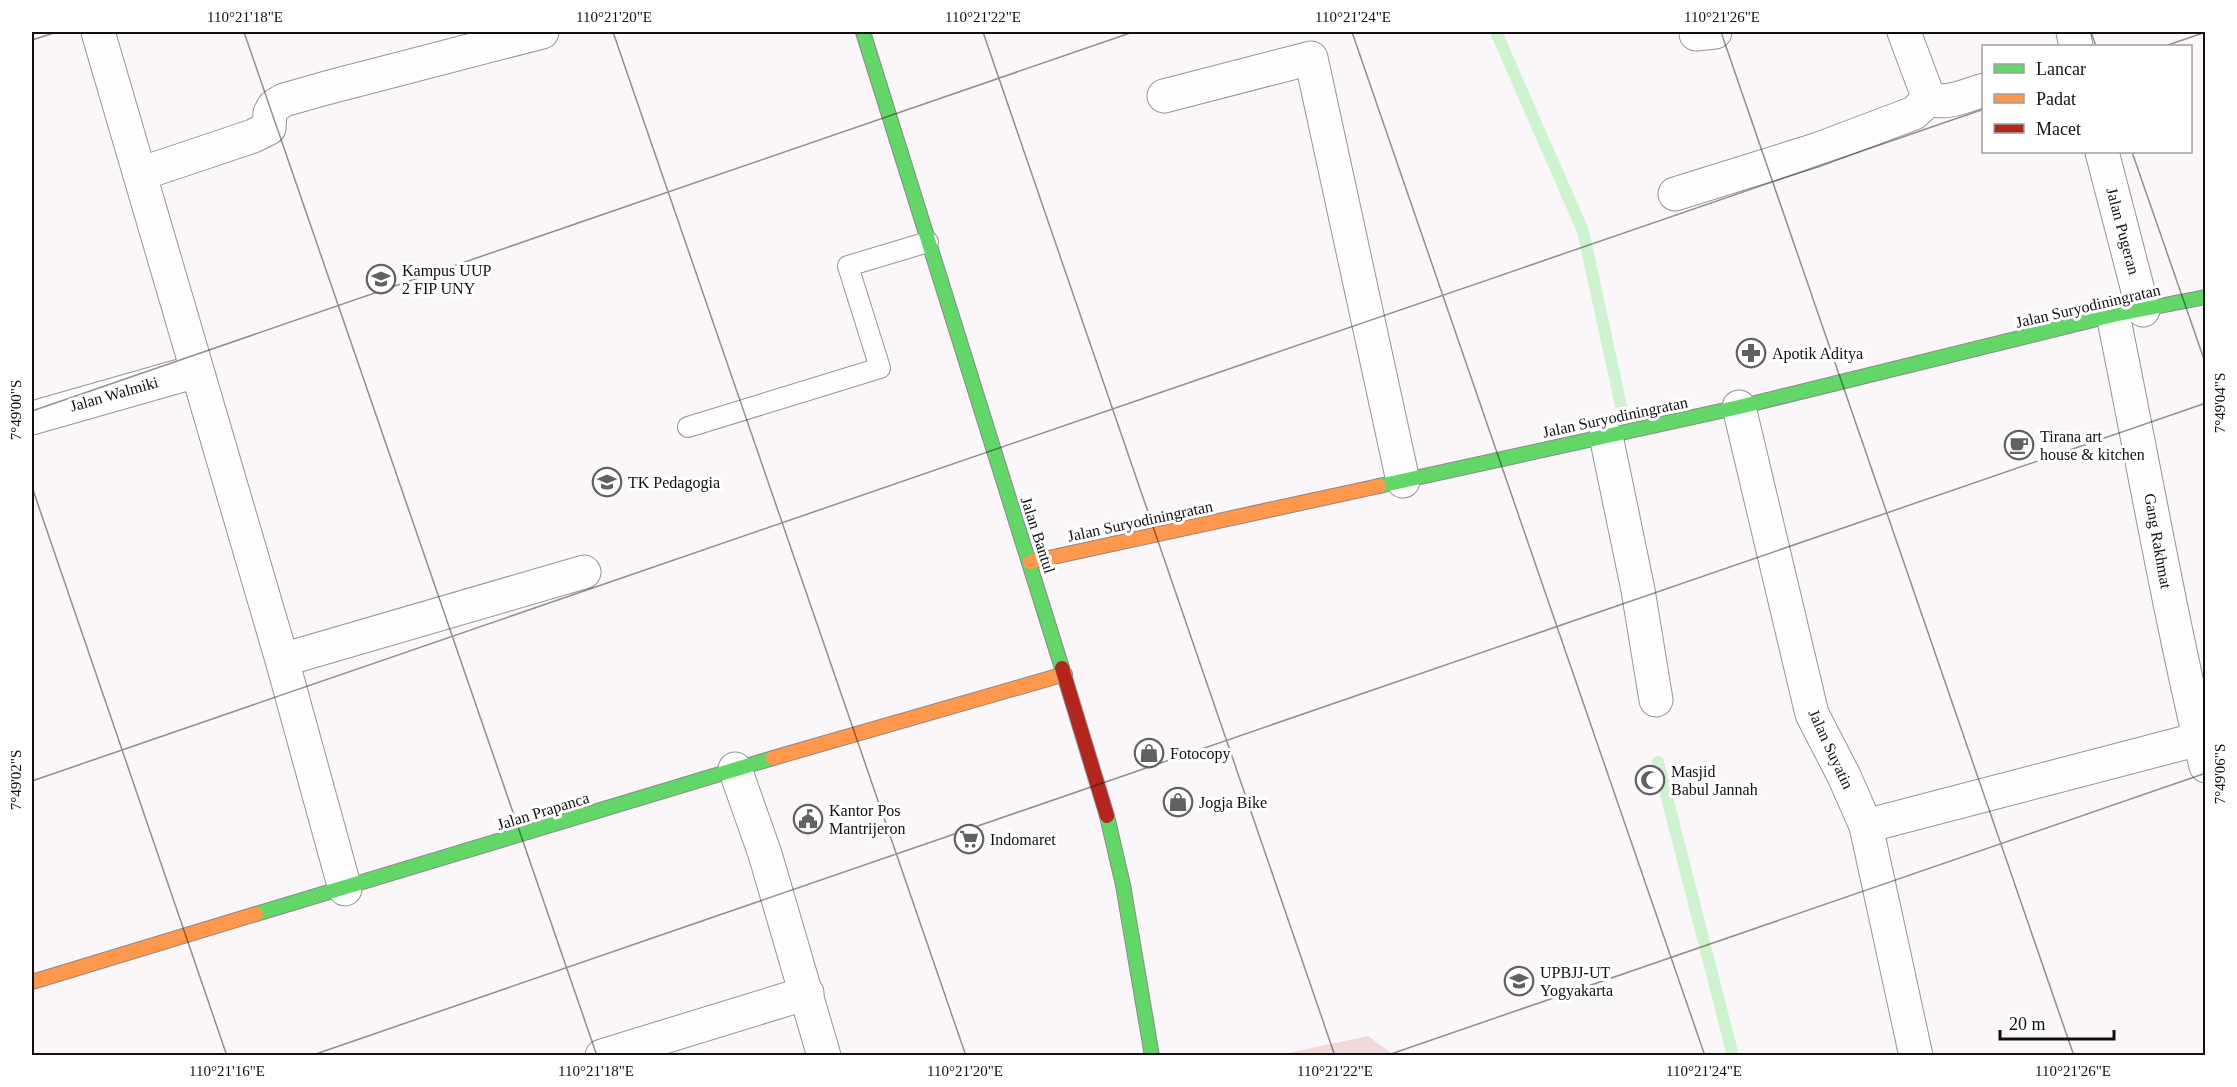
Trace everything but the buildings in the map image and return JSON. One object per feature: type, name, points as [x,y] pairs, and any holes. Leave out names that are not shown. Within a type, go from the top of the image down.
[{"type":"street","points":[[98,32],[282,660],[345,889]]},
{"type":"street","points":[[140,174],[261,132],[268,128],[271,121],[270,113],[274,106],[284,100],[542,32]]},
{"type":"street","name":"Jalan Bantul","points":[[863,32],[1105,806],[1123,885],[1152,1056]]},
{"type":"street","points":[[1904,32],[1929,99],[1936,102],[1949,100],[1982,90]]},
{"type":"street","points":[[1164,96],[1311,58],[1402,481]]},
{"type":"street","points":[[1675,194],[1816,150],[1914,113],[1929,99]]},
{"type":"street","name":"Jalan Pugeran","points":[[2102,153],[2128,313]]},
{"type":"street","name":"Jalan Suryodiningratan","points":[[1030,562],[1739,407],[2128,313],[2205,297]]},
{"type":"street","name":"Gang Rakhmat","points":[[2128,313],[2146,476],[2173,625],[2204,759]]},
{"type":"street","name":"Jalan Walmiki","points":[[32,417],[197,371]]},
{"type":"street","name":"Jalan Suyatin","points":[[1739,407],[1812,714],[1844,776],[1866,826],[1916,1056]]},
{"type":"street","points":[[1606,436],[1638,590],[1656,700]]},
{"type":"street","points":[[282,660],[585,572]]},
{"type":"street","name":"Jalan Prapanca","points":[[32,982],[735,769],[1065,674]]},
{"type":"street","points":[[1866,826],[2204,759]]},
{"type":"street","points":[[735,769],[765,854],[824,1056]]},
{"type":"street","points":[[602,1056],[807,993]]},
{"type":"lane","points":[[688,427],[880,368],[848,266],[928,242]]},
{"type":"shaded area","points":[[1368,1036],[1391,1053],[1389,1055],[1279,1055]]},
{"type":"waterway","points":[[1496,32],[1583,231],[1623,415]]},
{"type":"waterway","points":[[1658,762],[1733,1056]]},
{"type":"traffic: fast","points":[[863,32],[1062,668]]},
{"type":"traffic: fast","points":[[1379,486],[1739,407],[2113,315],[2206,297]]},
{"type":"traffic: fast","points":[[256,914],[773,758]]},
{"type":"traffic: fast","points":[[1107,816],[1123,885],[1152,1056]]},
{"type":"traffic: slow","points":[[1030,562],[1379,486]]},
{"type":"traffic: slow","points":[[773,758],[1065,674]]},
{"type":"traffic: slow","points":[[32,982],[256,914]]},
{"type":"traffic: jam","points":[[1062,668],[1107,816]]},
{"type":"place","name":"Kampus UUP 2 FIP UNY","points":[[381,279]]},
{"type":"place","name":"Apotik Aditya","points":[[1751,353]]},
{"type":"place","name":"Tirana art house & kitchen","points":[[2019,445]]},
{"type":"place","name":"TK Pedagogia","points":[[607,482]]},
{"type":"place","name":"Fotocopy","points":[[1149,753]]},
{"type":"place","name":"Masjid Babul Jannah","points":[[1650,780]]},
{"type":"place","name":"Jogja Bike","points":[[1178,802]]},
{"type":"place","name":"Kantor Pos Mantrijeron","points":[[808,819]]},
{"type":"place","name":"Indomaret","points":[[969,839]]},
{"type":"place","name":"UPBJJ-UT Yogyakarta","points":[[1519,981]]}]
